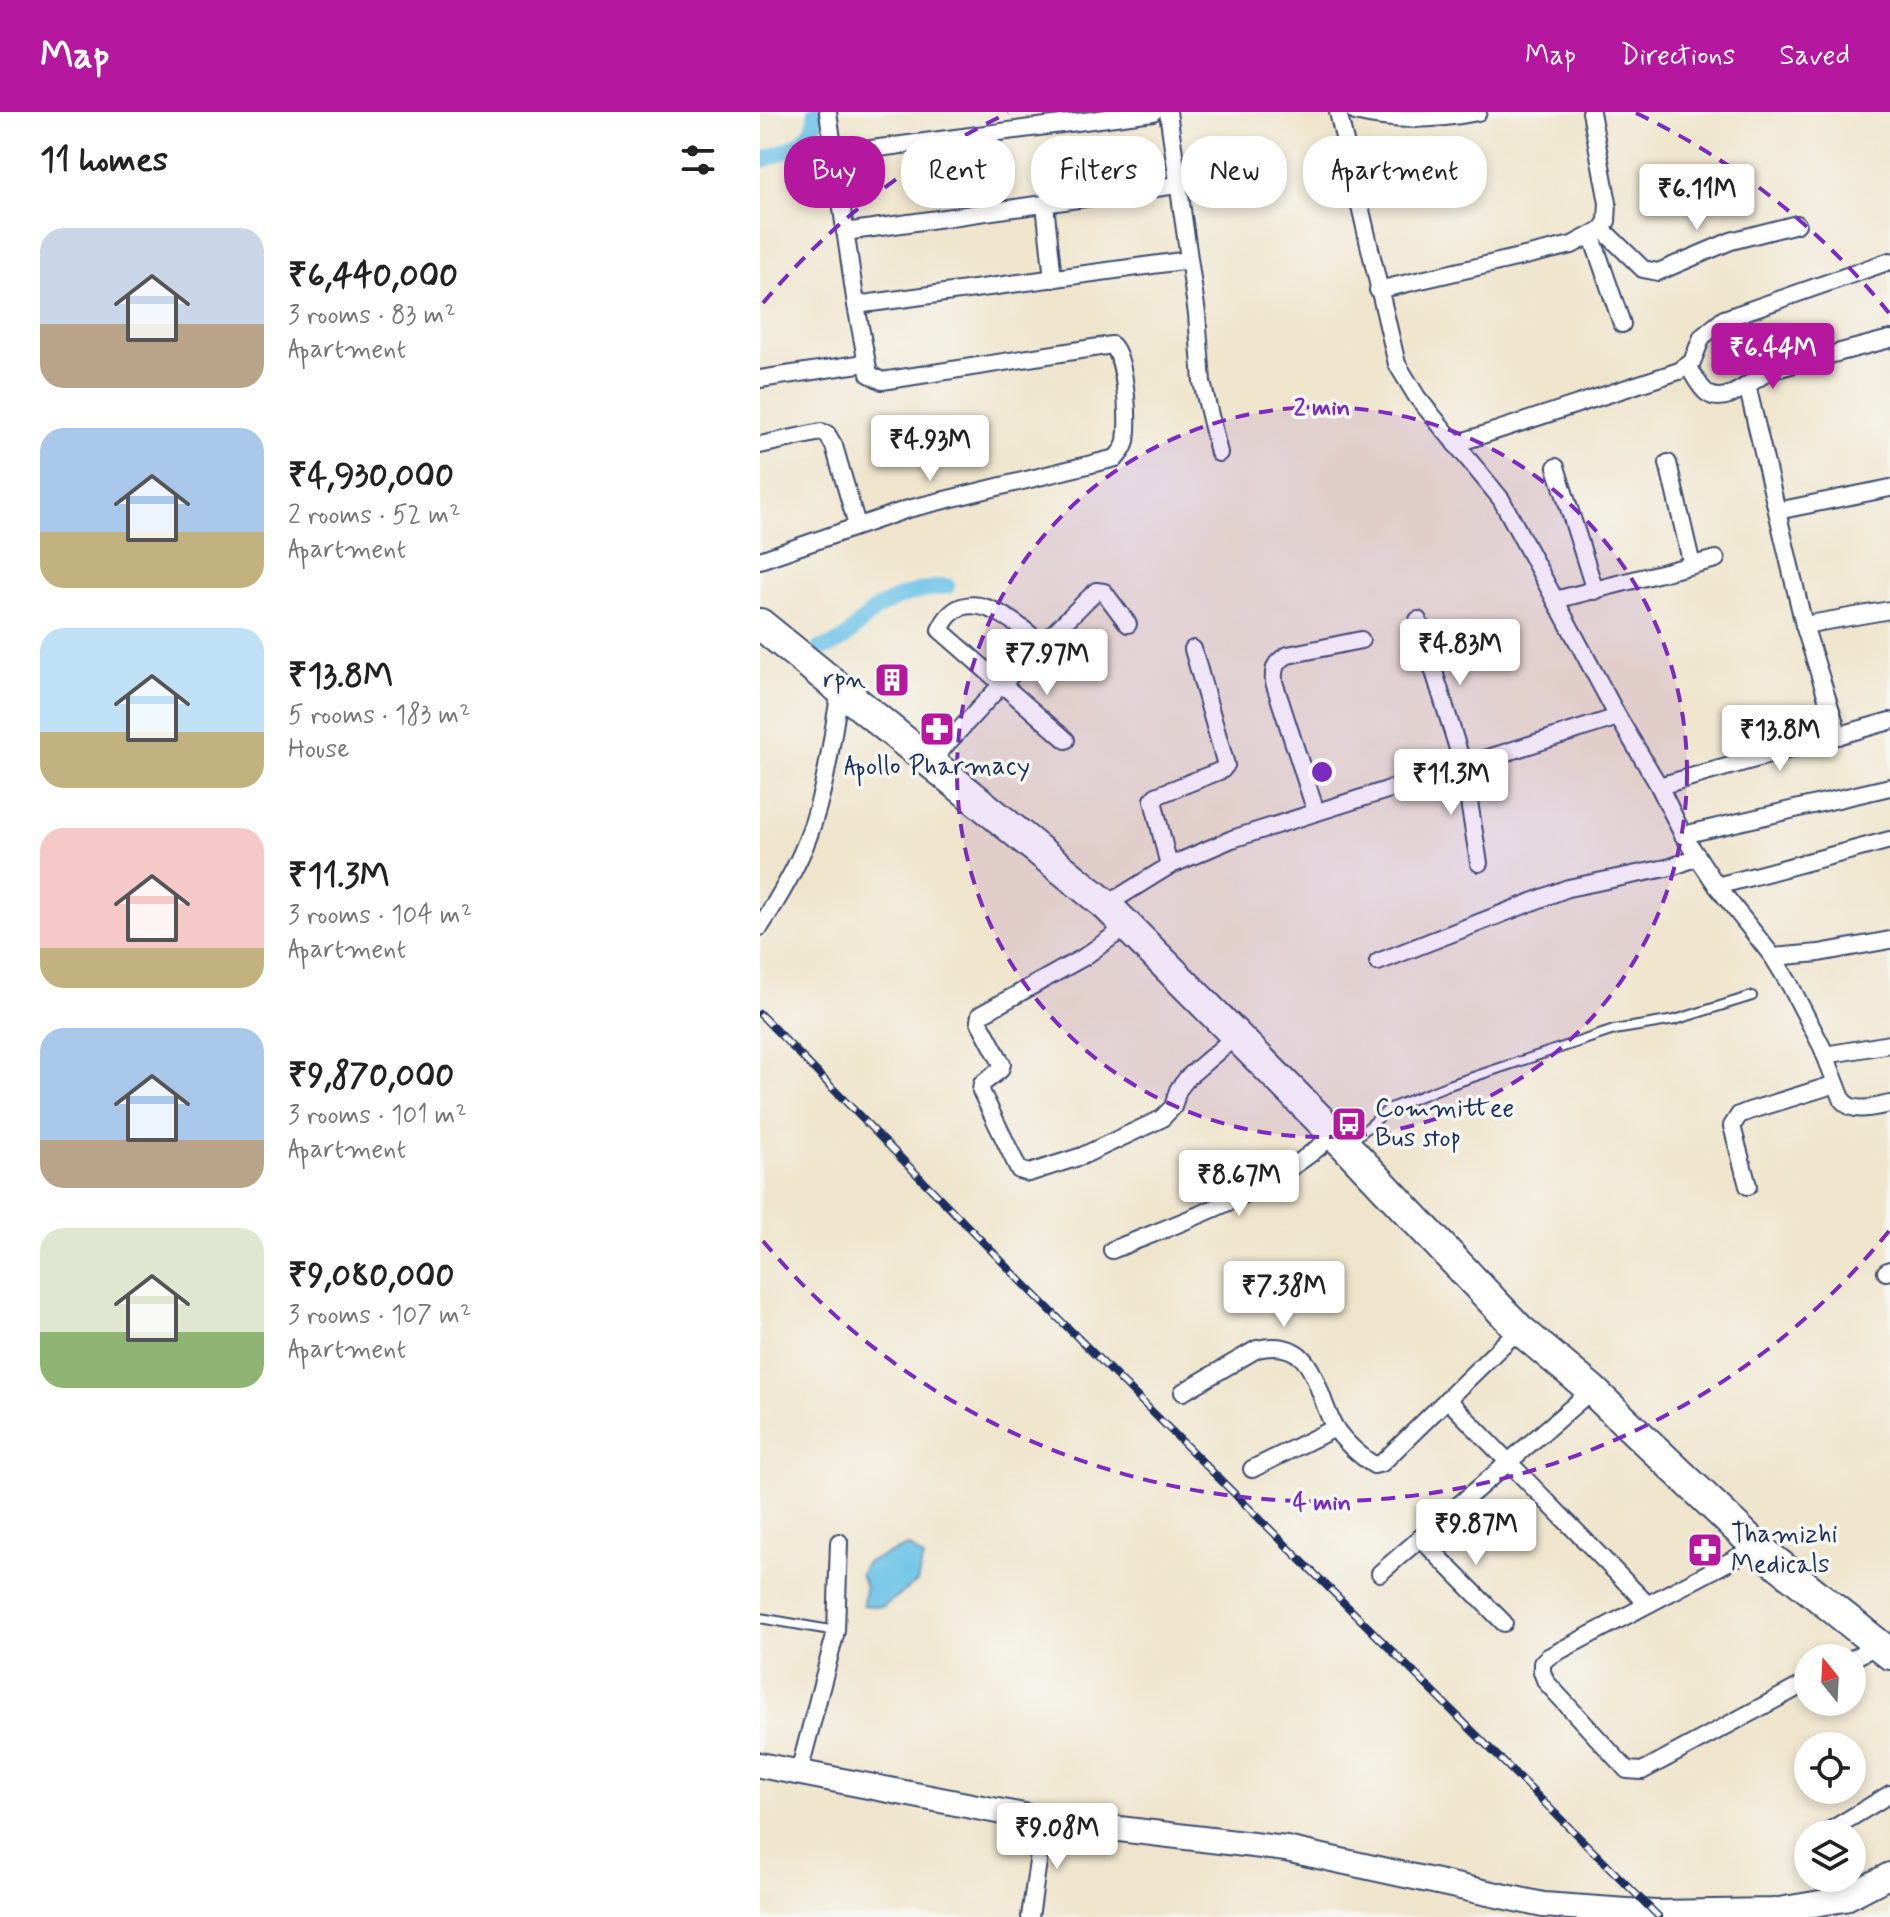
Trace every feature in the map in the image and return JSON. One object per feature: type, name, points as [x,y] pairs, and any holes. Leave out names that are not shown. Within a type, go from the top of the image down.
[{"type":"highway","points":[[760,624],[1117,916],[1340,1140],[1519,1329],[1592,1390],[1757,1547],[1884,1649]]},
{"type":"main road","points":[[760,1765],[1044,1820],[1286,1849],[1546,1911],[1773,1911],[1846,1904],[1890,1875]]},
{"type":"street","points":[[828,112],[831,136]]},
{"type":"street","points":[[885,147],[1153,112]]},
{"type":"street","points":[[1168,112],[1202,382],[1219,453]]},
{"type":"street","points":[[1338,112],[1397,364],[1417,397],[1501,499],[1683,835],[1717,886],[1773,957],[1825,1055],[1843,1101],[1849,1107],[1858,1109],[1890,1104]]},
{"type":"street","points":[[1355,112],[1378,118],[1408,119],[1471,113]]},
{"type":"street","points":[[1378,290],[1572,245],[1597,233],[1607,221],[1608,203],[1591,112]]},
{"type":"street","points":[[1165,187],[1177,185]]},
{"type":"street","points":[[845,232],[1031,206]]},
{"type":"street","points":[[760,560],[908,509],[1116,458],[1126,441],[1125,392],[1118,351],[1112,345],[882,381],[869,374],[841,208]]},
{"type":"street","points":[[1045,208],[1053,279]]},
{"type":"street","points":[[1597,233],[1643,269],[1658,272],[1731,241],[1797,224]]},
{"type":"street","points":[[1597,233],[1622,324]]},
{"type":"street","points":[[856,305],[1189,260]]},
{"type":"street","points":[[1455,444],[1688,366],[1702,337],[1724,319],[1890,261]]},
{"type":"street","points":[[1688,366],[1705,392],[1713,396],[1734,395],[1772,370],[1890,339]]},
{"type":"street","points":[[760,379],[865,363]]},
{"type":"street","points":[[1747,385],[1804,625],[1839,736]]},
{"type":"street","points":[[760,445],[821,432],[827,434],[834,446],[857,525]]},
{"type":"street","points":[[1668,463],[1692,565]]},
{"type":"street","points":[[1556,467],[1595,591]]},
{"type":"street","points":[[1777,511],[1890,488]]},
{"type":"street","points":[[1555,600],[1716,559]]},
{"type":"street","points":[[930,762],[1001,685],[1098,590],[1104,592],[1128,624]]},
{"type":"street","points":[[1043,645],[1013,620],[990,609],[967,604],[958,608],[941,625],[941,634],[1066,740]]},
{"type":"street","points":[[1804,625],[1890,610]]},
{"type":"street","points":[[1418,620],[1463,765],[1479,863]]},
{"type":"street","points":[[1316,812],[1274,682],[1273,670],[1277,661],[1288,655],[1361,640]]},
{"type":"street","points":[[1169,866],[1153,800],[1156,796],[1222,770],[1226,765],[1193,649]]},
{"type":"street","points":[[760,927],[782,894],[809,835],[826,775],[840,690]]},
{"type":"street","points":[[1237,1035],[1188,1077],[1178,1090],[1173,1107],[1161,1119],[1082,1156],[1029,1173],[1019,1170],[981,1091],[982,1084],[1000,1070],[1002,1064],[979,1017],[984,1011],[1015,997],[1084,957],[1117,916],[1169,866],[1232,839],[1618,717]]},
{"type":"street","points":[[1659,786],[1890,721]]},
{"type":"street","points":[[1683,835],[1890,787]]},
{"type":"street","points":[[1717,886],[1890,840]]},
{"type":"street","points":[[1378,962],[1568,888],[1671,867],[1698,857]]},
{"type":"street","points":[[1773,957],[1819,953],[1890,940]]},
{"type":"street","points":[[1825,1055],[1890,1044]]},
{"type":"street","points":[[1748,1186],[1734,1132],[1734,1120],[1749,1111],[1836,1084]]},
{"type":"street","points":[[1112,1250],[1210,1211],[1340,1140]]},
{"type":"street","points":[[1183,1392],[1257,1349],[1292,1350],[1309,1365],[1335,1428],[1374,1465],[1382,1463],[1519,1329]]},
{"type":"street","points":[[1380,1573],[1592,1390]]},
{"type":"street","points":[[1447,1399],[1508,1465],[1647,1604]]},
{"type":"street","points":[[1252,1469],[1335,1428]]},
{"type":"street","points":[[1420,1538],[1504,1623]]},
{"type":"street","points":[[799,1772],[836,1631],[839,1542]]},
{"type":"street","points":[[1757,1547],[1548,1657],[1542,1663],[1542,1672],[1546,1682],[1627,1770],[1642,1771],[1794,1690]]},
{"type":"street","points":[[1847,1820],[1890,1794]]},
{"type":"street","points":[[1030,1917],[1044,1820]]},
{"type":"lane","points":[[1340,1140],[1409,1100],[1614,1030],[1675,1020],[1752,996]]},
{"type":"lane","points":[[760,1618],[836,1631]]},
{"type":"water","points":[[908,1546],[923,1558],[917,1582],[883,1607],[863,1605],[865,1587],[860,1573],[867,1562]]},
{"type":"waterway","points":[[760,161],[806,138],[815,123],[815,112]]},
{"type":"waterway","points":[[820,648],[846,637],[889,602],[947,586]]},
{"type":"railway","points":[[760,1014],[1025,1285],[1659,1917]]},
{"type":"place","name":"rpn","points":[[892,680]]},
{"type":"place","name":"Apollo Pharmacy","points":[[937,729]]},
{"type":"place","name":"Committee Bus stop","points":[[1349,1124]]},
{"type":"place","name":"Thamizhi Medicals","points":[[1705,1550]]}]
